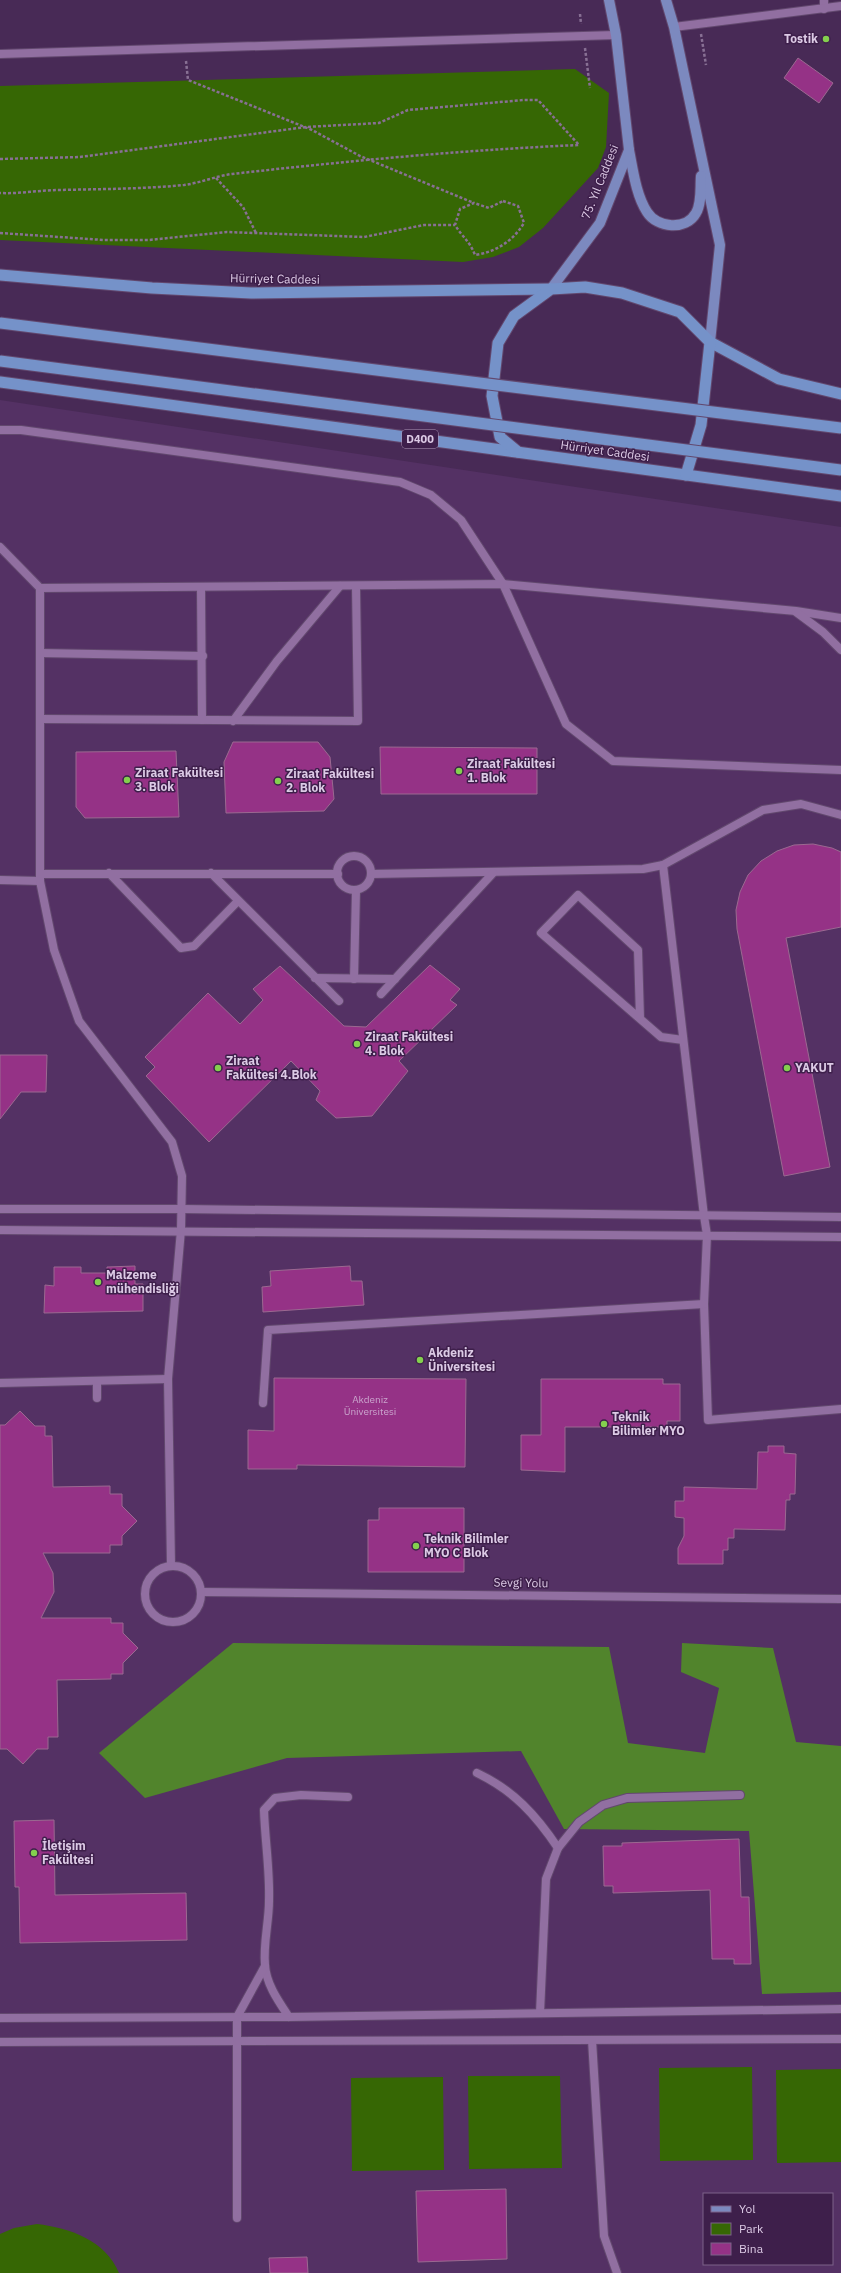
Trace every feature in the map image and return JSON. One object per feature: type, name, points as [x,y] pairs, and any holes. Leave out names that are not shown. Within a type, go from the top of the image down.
[{"type":"highway","name":"Hürriyet Caddesi","points":[[0,275],[152,288],[251,293],[551,289],[584,287],[622,293],[673,309],[680,312],[710,342],[779,379],[841,394]]},
{"type":"highway","points":[[520,453],[500,437],[492,396],[498,343],[514,316],[551,289]]},
{"type":"highway","points":[[0,323],[841,428]]},
{"type":"highway","points":[[686,475],[701,425],[710,342]]},
{"type":"highway","points":[[0,361],[841,470]]},
{"type":"highway","name":"Hürriyet Caddesi","points":[[0,382],[841,496]]},
{"type":"main road","name":"75. Yıl Caddesi","points":[[551,289],[600,223],[629,150],[616,36],[609,0]]},
{"type":"main road","points":[[666,0],[674,27],[720,245],[710,342]]},
{"type":"main road","points":[[629,150],[635,181],[645,210],[657,222],[670,226],[683,223],[696,212],[702,163]]},
{"type":"street","points":[[824,0],[824,9]]},
{"type":"street","points":[[674,27],[841,6]]},
{"type":"street","points":[[0,54],[186,50],[616,36]]},
{"type":"street","points":[[0,430],[21,430],[400,482],[431,495],[461,520],[503,584],[566,724],[613,760],[841,770]]},
{"type":"street","points":[[0,547],[40,588],[40,877],[54,950],[79,1021],[172,1142],[182,1176],[181,1230],[168,1379],[171,1566]]},
{"type":"street","points":[[40,588],[503,584],[796,611],[841,618]]},
{"type":"street","points":[[233,720],[277,660],[340,586]]},
{"type":"street","points":[[40,719],[358,721],[356,586]]},
{"type":"street","points":[[201,587],[203,656],[202,720]]},
{"type":"street","points":[[796,611],[823,632],[841,650]]},
{"type":"street","points":[[40,653],[203,656]]},
{"type":"street","points":[[371,874],[493,873],[643,869],[663,865],[763,810],[801,804],[841,815]]},
{"type":"street","points":[[356,857],[368,862],[371,874],[365,886],[356,890],[346,888],[341,884],[338,874],[340,865],[344,860],[356,857]]},
{"type":"street","points":[[663,865],[704,1216],[708,1235],[704,1304],[708,1420],[841,1409]]},
{"type":"street","points":[[109,873],[181,948],[194,946],[238,901]]},
{"type":"street","points":[[0,880],[109,873],[338,874]]},
{"type":"street","points":[[211,873],[339,1001]]},
{"type":"street","points":[[381,994],[493,873]]},
{"type":"street","points":[[354,979],[356,890]]},
{"type":"street","points":[[640,1018],[638,950],[578,895],[542,933],[661,1037],[683,1040]]},
{"type":"street","points":[[315,978],[395,979]]},
{"type":"street","points":[[0,1209],[182,1209],[841,1217]]},
{"type":"street","points":[[0,1230],[181,1230],[841,1236]]},
{"type":"street","points":[[263,1403],[268,1330],[704,1304]]},
{"type":"street","points":[[0,1383],[168,1379]]},
{"type":"street","points":[[97,1381],[97,1398]]},
{"type":"street","points":[[171,1566],[182,1567],[192,1573],[198,1581],[201,1592],[199,1603],[194,1612],[185,1619],[175,1621],[164,1620],[154,1614],[148,1606],[145,1595],[147,1584],[152,1575],[161,1569],[171,1566]]},
{"type":"street","name":"Sevgi Yolu","points":[[201,1592],[841,1599]]},
{"type":"street","points":[[476,1773],[517,1797],[542,1823],[558,1848]]},
{"type":"street","points":[[289,2017],[276,1999],[265,1966],[270,1867],[265,1835],[264,1810],[275,1798],[301,1795],[348,1797]]},
{"type":"street","points":[[540,2013],[546,1879],[558,1848],[568,1834],[585,1816],[615,1801],[627,1798],[740,1795]]},
{"type":"street","points":[[237,2218],[237,2017],[265,1966]]},
{"type":"street","points":[[0,2018],[289,2017],[841,2009]]},
{"type":"street","points":[[0,2042],[841,2039]]},
{"type":"street","points":[[592,2040],[604,2236],[617,2273]]},
{"type":"path","points":[[580,14],[590,88]]},
{"type":"path","points":[[699,24],[706,66]]},
{"type":"path","points":[[186,50],[188,80],[306,127],[369,159],[474,203],[490,208],[503,201],[518,206],[524,223],[518,234],[503,246],[496,250],[475,255],[470,241],[462,237],[455,225],[460,208],[474,203]]},
{"type":"path","points":[[0,160],[80,157],[306,127],[379,123],[408,110],[538,100],[579,145],[472,150],[369,159],[229,174],[186,184],[120,190],[59,190],[17,194],[0,193]]},
{"type":"path","points":[[215,177],[243,207],[256,233]]},
{"type":"path","points":[[0,233],[104,240],[149,240],[227,232],[364,237],[424,225],[455,225]]},
{"type":"shaded area","name":"Akdeniz Üniversitesi","points":[[0,400],[841,527],[841,2273],[0,2273]]},
{"type":"green space","points":[[575,69],[609,93],[606,147],[598,168],[543,228],[519,247],[493,257],[463,262],[0,240],[0,86]]},
{"type":"green space","points":[[233,1643],[609,1647],[628,1743],[705,1753],[719,1688],[681,1672],[682,1643],[773,1648],[796,1742],[841,1746],[841,1992],[762,1994],[749,1831],[564,1829],[521,1751],[287,1758],[145,1798],[99,1753]]},
{"type":"green space","points":[[752,2067],[753,2160],[660,2161],[659,2068]]},
{"type":"green space","points":[[841,2069],[841,2162],[777,2163],[776,2070]]},
{"type":"green space","points":[[468,2076],[560,2076],[562,2168],[469,2169]]},
{"type":"green space","points":[[443,2077],[444,2170],[352,2171],[351,2078]]},
{"type":"green space","points":[[37,2224],[74,2233],[96,2244],[113,2262],[119,2273],[0,2273],[0,2234],[14,2228]]},
{"type":"building","points":[[798,58],[833,83],[819,103],[784,78]]},
{"type":"building","name":"Ziraat Fakültesi 2. Blok","points":[[233,742],[318,742],[330,757],[334,799],[324,811],[226,813],[224,762]]},
{"type":"building","name":"Ziraat Fakültesi 1. Blok","points":[[380,747],[537,748],[537,794],[381,794]]},
{"type":"building","name":"Ziraat Fakültesi 3. Blok","points":[[176,751],[179,817],[85,818],[76,807],[76,752]]},
{"type":"building","name":"YAKUT","points":[[813,844],[832,848],[841,852],[841,927],[786,938],[830,1167],[784,1176],[737,929],[736,910],[740,892],[748,875],[761,861],[777,851],[794,845]]},
{"type":"building","points":[[430,965],[460,989],[450,1000],[457,1005],[399,1061],[408,1071],[372,1116],[336,1118],[316,1100],[320,1091],[291,1061],[209,1142],[146,1076],[155,1067],[145,1057],[208,993],[240,1024],[263,1000],[253,989],[280,966],[344,1026],[366,1027]]},
{"type":"building","points":[[0,1055],[47,1055],[46,1092],[21,1092],[0,1119]]},
{"type":"building","points":[[135,1266],[135,1284],[143,1284],[143,1311],[44,1313],[45,1285],[54,1286],[54,1267],[81,1267],[81,1273],[107,1273],[107,1267]]},
{"type":"building","points":[[350,1266],[351,1281],[362,1281],[364,1305],[263,1312],[262,1287],[271,1286],[270,1271]]},
{"type":"building","points":[[274,1378],[466,1379],[465,1467],[297,1465],[297,1469],[248,1469],[248,1430],[274,1431]]},
{"type":"building","name":"Teknik Bilimler MYO","points":[[541,1379],[663,1379],[663,1384],[680,1384],[680,1421],[667,1421],[667,1427],[565,1427],[565,1472],[521,1470],[521,1435],[541,1435]]},
{"type":"building","points":[[20,1411],[35,1426],[45,1426],[45,1436],[52,1436],[53,1487],[110,1486],[110,1494],[122,1494],[122,1506],[137,1521],[122,1536],[122,1545],[110,1545],[110,1553],[43,1553],[53,1573],[54,1592],[41,1618],[111,1618],[111,1623],[123,1623],[123,1633],[138,1648],[123,1663],[123,1674],[111,1674],[111,1679],[57,1680],[58,1737],[48,1737],[48,1749],[37,1749],[23,1764],[7,1749],[0,1749],[0,1425],[5,1425]]},
{"type":"building","points":[[768,1446],[784,1446],[784,1453],[796,1454],[795,1494],[790,1494],[790,1500],[786,1500],[785,1530],[734,1529],[734,1538],[728,1538],[728,1550],[723,1550],[723,1564],[678,1564],[678,1548],[684,1536],[684,1518],[675,1517],[675,1501],[684,1501],[684,1487],[757,1489],[758,1452],[768,1452]]},
{"type":"building","name":"Teknik Bilimler MYO C Blok","points":[[379,1508],[464,1508],[464,1572],[368,1572],[368,1520],[379,1520]]},
{"type":"building","name":"İletişim Fakültesi","points":[[54,1820],[55,1895],[186,1893],[187,1940],[20,1943],[19,1887],[15,1887],[14,1821]]},
{"type":"building","points":[[739,1839],[741,1897],[749,1897],[751,1964],[734,1964],[734,1959],[712,1959],[710,1890],[613,1893],[613,1886],[604,1886],[603,1846],[622,1846],[622,1843]]},
{"type":"building","points":[[506,2189],[507,2259],[418,2262],[416,2191]]},
{"type":"building","points":[[307,2257],[308,2273],[270,2273],[269,2258]]},
{"type":"place","name":"Tostik","points":[[826,39]]},
{"type":"place","name":"Ziraat Fakültesi 1. Blok","points":[[459,771]]},
{"type":"place","name":"Ziraat Fakültesi 3. Blok","points":[[127,780]]},
{"type":"place","name":"Ziraat Fakültesi 2. Blok","points":[[278,781]]},
{"type":"place","name":"Ziraat Fakültesi 4. Blok","points":[[357,1044]]},
{"type":"place","name":"Ziraat Fakültesi 4.Blok","points":[[218,1068]]},
{"type":"place","name":"YAKUT","points":[[787,1068]]},
{"type":"place","name":"Malzeme mühendisliği","points":[[98,1282]]},
{"type":"place","name":"Akdeniz Üniversitesi","points":[[420,1360]]},
{"type":"place","name":"Teknik Bilimler MYO","points":[[604,1424]]},
{"type":"place","name":"Teknik Bilimler MYO C Blok","points":[[416,1546]]},
{"type":"place","name":"İletişim Fakültesi","points":[[34,1853]]}]
